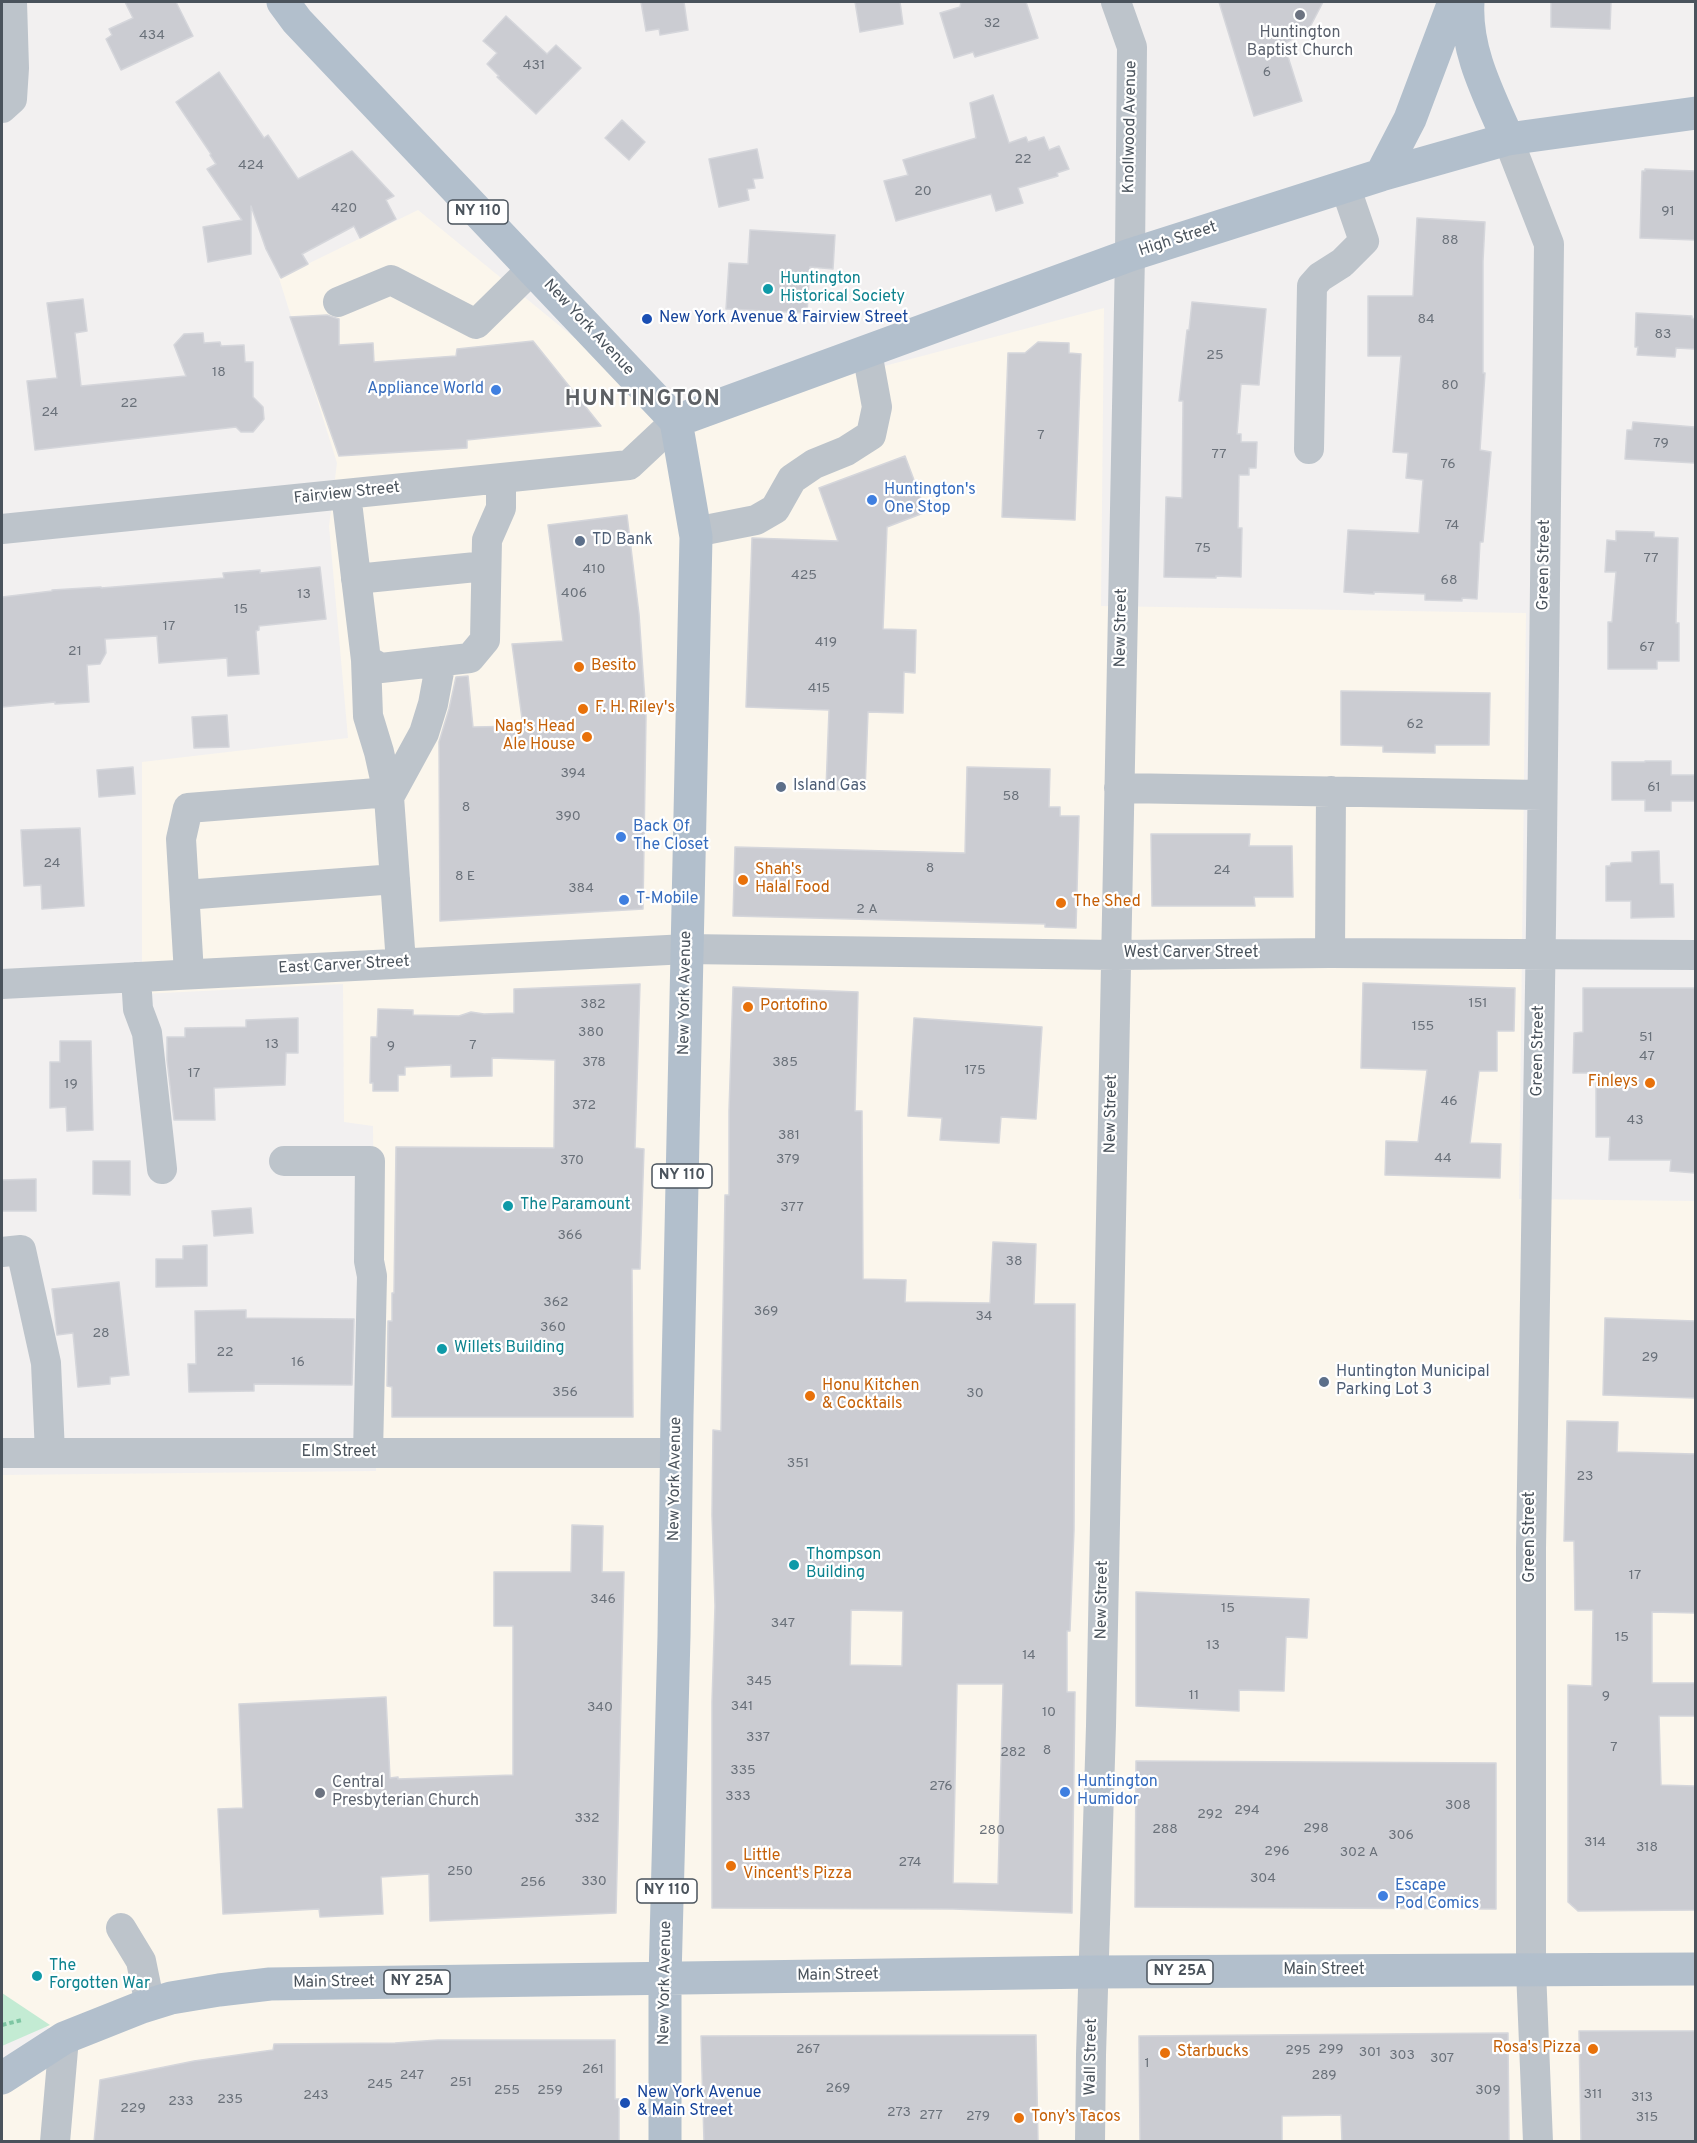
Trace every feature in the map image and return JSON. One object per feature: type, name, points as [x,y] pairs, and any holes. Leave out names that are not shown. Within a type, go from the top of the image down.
[{"type":"main road","name":"New York Avenue","points":[[283,2],[297,21],[676,421],[695,532],[674,1636],[665,1978],[665,2142]]},
{"type":"main road","points":[[1381,175],[1410,119],[1454,2]]},
{"type":"main road","points":[[1468,2],[1469,35],[1478,68],[1508,139]]},
{"type":"main road","name":"High Street","points":[[676,421],[1130,255],[1381,175],[1508,139],[1695,113]]},
{"type":"main road","name":"Main Street","points":[[2,2078],[64,2038],[150,2005],[171,1998],[270,1984],[1094,1972],[1695,1969]]},
{"type":"street","points":[[2,108],[12,99],[14,68],[12,2]]},
{"type":"street","name":"Knollwood Avenue","points":[[1116,2],[1132,47],[1130,255]]},
{"type":"street","name":"Green Street","points":[[1508,139],[1549,244],[1531,1548],[1532,1970],[1539,2142]]},
{"type":"street","points":[[1309,449],[1312,286],[1342,263],[1364,241],[1345,186]]},
{"type":"street","name":"New Street","points":[[1094,1972],[1101,1726],[1130,255]]},
{"type":"street","points":[[339,302],[391,280],[476,324],[532,269]]},
{"type":"street","points":[[695,532],[756,520],[774,509],[792,479],[814,464],[846,451],[871,435],[877,407],[867,351]]},
{"type":"street","name":"Fairview Street","points":[[2,529],[629,465],[676,421]]},
{"type":"street","points":[[366,660],[381,668],[470,658],[485,640],[487,540],[501,508],[501,479]]},
{"type":"street","points":[[346,494],[366,660],[368,716],[389,797],[401,963]]},
{"type":"street","points":[[356,579],[486,566]]},
{"type":"street","points":[[389,797],[423,733],[433,704],[441,661]]},
{"type":"street","points":[[1119,788],[1542,795]]},
{"type":"street","points":[[1330,953],[1331,791]]},
{"type":"street","points":[[189,974],[181,839],[188,808],[377,793],[389,797]]},
{"type":"street","points":[[185,895],[395,879]]},
{"type":"street","name":"West Carver Street","points":[[687,949],[1115,955],[1330,953],[1695,955]]},
{"type":"street","name":"East Carver Street","points":[[2,984],[687,949]]},
{"type":"street","points":[[136,977],[138,1009],[147,1034],[162,1169]]},
{"type":"street","points":[[284,1161],[370,1161],[369,1262],[372,1276],[368,1453]]},
{"type":"street","points":[[2,1252],[21,1250],[46,1363],[50,1453]]},
{"type":"street","name":"Elm Street","points":[[2,1453],[676,1453]]},
{"type":"street","points":[[121,1928],[141,1961],[150,2005]]},
{"type":"street","name":"Wall Street","points":[[1090,2142],[1094,1972]]},
{"type":"street","points":[[55,2142],[64,2038]]},
{"type":"path","points":[[2,2025],[22,2020]]},
{"type":"shaded area","points":[[418,210],[676,421],[1104,308],[1101,606],[1526,613],[1519,1199],[1695,1201],[1695,2141],[2,2142],[2,2081],[64,2038],[2,1996],[2,1475],[376,1471],[373,1126],[344,1122],[343,984],[142,994],[142,762],[348,738],[329,526],[337,463],[279,278]]},
{"type":"green space","points":[[2,1993],[50,2025],[2,2046]]},
{"type":"building","points":[[125,2],[176,2],[193,36],[121,70],[106,39],[112,35],[109,29],[133,18]]},
{"type":"building","points":[[641,2],[684,2],[688,30],[660,35],[659,29],[646,31]]},
{"type":"building","points":[[855,2],[900,2],[903,24],[860,32]]},
{"type":"building","points":[[961,2],[1026,2],[1038,38],[975,57],[973,52],[954,58],[940,13],[960,7]]},
{"type":"building","points":[[1219,2],[1323,2],[1309,29],[1284,44],[1302,101],[1254,116]]},
{"type":"building","points":[[1551,2],[1611,2],[1610,29],[1551,27]]},
{"type":"building","points":[[506,16],[547,54],[556,45],[581,68],[536,114],[497,77],[499,76],[487,64],[497,53],[483,41]]},
{"type":"building","points":[[219,72],[264,138],[268,135],[298,179],[352,151],[394,196],[386,200],[396,219],[360,238],[354,226],[302,254],[308,264],[281,278],[266,249],[251,206],[251,254],[208,262],[203,227],[242,220],[207,169],[216,164],[176,102]]},
{"type":"building","points":[[993,95],[1009,143],[1026,137],[1028,142],[1044,137],[1049,150],[1059,146],[1069,169],[1057,173],[1058,176],[1018,188],[1023,203],[996,211],[991,194],[896,221],[884,181],[908,175],[903,160],[976,138],[970,103]]},
{"type":"building","points":[[622,120],[645,142],[629,160],[605,138]]},
{"type":"building","points":[[757,149],[763,178],[753,179],[755,188],[747,189],[749,200],[719,207],[709,159]]},
{"type":"building","points":[[1645,169],[1695,171],[1695,240],[1640,238],[1642,171]]},
{"type":"building","points":[[1417,218],[1485,222],[1483,373],[1485,373],[1480,450],[1491,452],[1483,542],[1480,542],[1477,599],[1425,600],[1425,594],[1344,592],[1348,530],[1419,533],[1423,480],[1406,478],[1408,453],[1393,452],[1401,356],[1368,356],[1368,296],[1413,296]]},
{"type":"building","name":"Huntington Historical Society","points":[[750,230],[835,235],[833,269],[810,267],[807,313],[726,309],[729,263],[748,264]]},
{"type":"building","points":[[83,299],[87,331],[75,333],[81,386],[186,376],[174,345],[184,334],[203,333],[204,343],[220,342],[221,346],[244,345],[245,362],[253,362],[253,397],[263,407],[264,419],[253,432],[241,432],[236,427],[35,450],[27,381],[57,378],[47,303]]},
{"type":"building","points":[[1192,302],[1266,309],[1259,385],[1241,384],[1237,434],[1241,434],[1241,442],[1257,442],[1256,468],[1249,468],[1249,475],[1239,475],[1238,528],[1242,528],[1241,577],[1164,577],[1166,497],[1182,498],[1183,401],[1179,401]]},
{"type":"building","points":[[1636,313],[1692,316],[1695,319],[1695,349],[1676,348],[1675,357],[1637,355],[1638,347],[1635,347]]},
{"type":"building","points":[[327,315],[339,319],[339,345],[373,343],[374,362],[456,356],[457,349],[533,341],[601,426],[467,440],[467,448],[339,456],[290,317]]},
{"type":"building","points":[[1038,342],[1069,343],[1069,353],[1081,354],[1075,520],[1002,517],[1008,353],[1025,353]]},
{"type":"building","points":[[1633,422],[1695,427],[1695,463],[1625,459],[1627,430],[1632,430]]},
{"type":"building","points":[[905,456],[926,512],[887,527],[883,629],[916,630],[915,673],[904,672],[903,713],[868,712],[865,791],[826,789],[829,710],[746,707],[752,538],[838,541],[819,488]]},
{"type":"building","points":[[627,515],[639,614],[646,716],[643,909],[440,921],[439,742],[456,677],[468,676],[473,727],[523,726],[512,644],[563,641],[548,525]]},
{"type":"building","points":[[1616,531],[1654,532],[1654,537],[1678,538],[1676,623],[1679,623],[1679,661],[1657,661],[1657,669],[1608,669],[1608,622],[1612,622],[1616,572],[1605,572],[1607,540],[1616,541]]},
{"type":"building","points":[[320,567],[326,619],[259,626],[259,630],[256,631],[259,674],[228,676],[227,658],[159,663],[157,636],[105,639],[106,653],[100,664],[87,665],[89,702],[55,704],[55,702],[2,707],[2,597],[52,590],[224,578],[223,573],[260,570],[260,573]]},
{"type":"building","points":[[1341,691],[1490,693],[1489,745],[1435,745],[1435,753],[1383,752],[1383,746],[1341,745]]},
{"type":"building","points":[[227,715],[229,747],[194,748],[192,717]]},
{"type":"building","points":[[1671,761],[1671,775],[1695,775],[1695,801],[1671,801],[1671,811],[1645,811],[1645,800],[1612,800],[1612,762]]},
{"type":"building","points":[[133,767],[135,794],[99,797],[97,770]]},
{"type":"building","points":[[967,767],[1050,769],[1049,807],[1060,807],[1060,816],[1079,816],[1076,928],[1045,927],[1045,924],[733,916],[735,847],[965,853]]},
{"type":"building","points":[[80,828],[84,906],[42,909],[41,885],[24,886],[21,830]]},
{"type":"building","points":[[1151,834],[1250,834],[1249,846],[1292,846],[1293,897],[1254,897],[1255,906],[1152,906]]},
{"type":"building","points":[[1659,851],[1660,884],[1673,884],[1674,917],[1631,918],[1631,901],[1606,901],[1606,866],[1610,866],[1611,863],[1632,862],[1632,852]]},
{"type":"building","points":[[1363,983],[1515,988],[1514,1031],[1497,1031],[1497,1071],[1479,1071],[1470,1143],[1501,1144],[1500,1178],[1385,1175],[1386,1141],[1418,1142],[1427,1070],[1361,1068]]},
{"type":"building","points":[[640,984],[635,1148],[644,1149],[640,1269],[632,1269],[633,1417],[392,1417],[392,1387],[387,1386],[388,1321],[392,1321],[392,1293],[394,1293],[396,1147],[554,1148],[555,1060],[492,1058],[492,1076],[451,1077],[451,1065],[405,1067],[405,1075],[398,1075],[398,1091],[373,1091],[373,1083],[370,1083],[371,1037],[377,1037],[378,1009],[413,1010],[413,1015],[459,1016],[471,1012],[514,1013],[514,989]]},
{"type":"building","points":[[733,987],[858,992],[855,1111],[862,1111],[863,1279],[906,1280],[905,1302],[990,1303],[993,1242],[1036,1244],[1034,1304],[1075,1304],[1074,1530],[1070,1631],[1067,1631],[1067,1692],[1075,1692],[1072,1913],[953,1909],[712,1908],[712,1702],[715,1606],[712,1515],[713,1430],[721,1431],[725,1195],[729,1195]],"holes":[[[851,1610],[903,1611],[902,1666],[850,1665]],[[957,1684],[1003,1684],[998,1884],[953,1883]]]},
{"type":"building","name":"Finleys","points":[[1583,988],[1695,988],[1695,1173],[1670,1171],[1671,1160],[1609,1160],[1610,1137],[1596,1137],[1596,1073],[1573,1073],[1574,1033],[1583,1032]]},
{"type":"building","points":[[298,1018],[298,1053],[286,1053],[285,1085],[214,1088],[215,1120],[174,1120],[167,1060],[167,1037],[185,1037],[185,1028],[246,1027],[246,1020]]},
{"type":"building","points":[[914,1018],[1042,1027],[1036,1119],[1001,1117],[999,1143],[940,1140],[942,1118],[908,1116]]},
{"type":"building","points":[[60,1041],[91,1041],[93,1130],[67,1131],[66,1107],[50,1108],[50,1062],[60,1062]]},
{"type":"building","points":[[93,1161],[130,1161],[130,1195],[93,1194]]},
{"type":"building","points":[[36,1179],[36,1211],[2,1211],[2,1180]]},
{"type":"building","points":[[251,1208],[253,1233],[214,1236],[212,1211]]},
{"type":"building","points":[[207,1245],[207,1286],[156,1287],[156,1259],[183,1259],[183,1246]]},
{"type":"building","points":[[119,1282],[129,1375],[110,1377],[110,1384],[78,1387],[73,1333],[57,1335],[52,1289]]},
{"type":"building","points":[[246,1310],[246,1318],[354,1319],[352,1385],[254,1384],[254,1391],[189,1392],[188,1364],[196,1364],[195,1311]]},
{"type":"building","points":[[1605,1318],[1695,1321],[1695,1398],[1603,1395]]},
{"type":"building","points":[[1567,1421],[1618,1422],[1617,1452],[1695,1454],[1695,1613],[1652,1612],[1652,1683],[1695,1683],[1695,1716],[1659,1716],[1661,1785],[1695,1786],[1695,1910],[1578,1911],[1568,1902],[1568,1685],[1592,1686],[1593,1610],[1575,1610],[1574,1541],[1564,1541]]},
{"type":"building","points":[[572,1525],[603,1526],[602,1572],[624,1572],[616,1913],[430,1921],[429,1874],[381,1877],[383,1914],[320,1917],[319,1909],[223,1914],[218,1809],[243,1808],[239,1704],[386,1697],[390,1778],[513,1775],[513,1626],[494,1626],[494,1572],[571,1572]]},
{"type":"building","points":[[1136,1592],[1309,1599],[1307,1638],[1286,1637],[1284,1691],[1239,1690],[1239,1711],[1136,1706]]},
{"type":"building","points":[[1136,1761],[1496,1763],[1496,1909],[1135,1907]]},
{"type":"building","points":[[1579,2031],[1695,2031],[1695,2142],[1581,2142]]},
{"type":"building","points":[[1508,2033],[1509,2142],[1342,2142],[1341,2115],[1282,2116],[1282,2142],[1140,2142],[1139,2036]]},
{"type":"building","points":[[1036,2035],[1038,2142],[704,2142],[701,2036]]},
{"type":"building","points":[[438,2040],[615,2040],[615,2099],[619,2099],[619,2142],[94,2142],[100,2080],[194,2061],[273,2050],[274,2044],[395,2043]]},
{"type":"place","name":"Huntington Baptist Church","points":[[1300,15]]},
{"type":"place","name":"Huntington Historical Society","points":[[768,289]]},
{"type":"place","name":"New York Avenue & Fairview Street","points":[[647,319]]},
{"type":"place","name":"Appliance World","points":[[496,390]]},
{"type":"place","name":"Huntington's One Stop","points":[[872,500]]},
{"type":"place","name":"TD Bank","points":[[580,541]]},
{"type":"place","name":"Besito","points":[[579,667]]},
{"type":"place","name":"F. H. Riley's","points":[[583,709]]},
{"type":"place","name":"Nag's Head Ale House","points":[[587,737]]},
{"type":"place","name":"Island Gas","points":[[781,787]]},
{"type":"place","name":"Back Of The Closet","points":[[621,837]]},
{"type":"place","name":"Shah's Halal Food","points":[[743,880]]},
{"type":"place","name":"T-Mobile","points":[[624,900]]},
{"type":"place","name":"The Shed","points":[[1061,903]]},
{"type":"place","name":"Portofino","points":[[748,1007]]},
{"type":"place","name":"Finleys","points":[[1650,1083]]},
{"type":"place","name":"The Paramount","points":[[508,1206]]},
{"type":"place","name":"Willets Building","points":[[442,1349]]},
{"type":"place","name":"Huntington Municipal Parking Lot 3","points":[[1324,1382]]},
{"type":"place","name":"Honu Kitchen & Cocktails","points":[[810,1396]]},
{"type":"place","name":"Thompson Building","points":[[794,1565]]},
{"type":"place","name":"Huntington Humidor","points":[[1065,1792]]},
{"type":"place","name":"Central Presbyterian Church","points":[[320,1793]]},
{"type":"place","name":"Little Vincent's Pizza","points":[[731,1866]]},
{"type":"place","name":"Escape Pod Comics","points":[[1383,1896]]},
{"type":"place","name":"The Forgotten War","points":[[37,1976]]},
{"type":"place","name":"Rosa's Pizza","points":[[1593,2049]]},
{"type":"place","name":"Starbucks","points":[[1165,2053]]},
{"type":"place","name":"New York Avenue & Main Street","points":[[625,2103]]},
{"type":"place","name":"Tony’s Tacos","points":[[1019,2118]]},
{"type":"district","name":"HUNTINGTON","points":[[643,401]]}]
